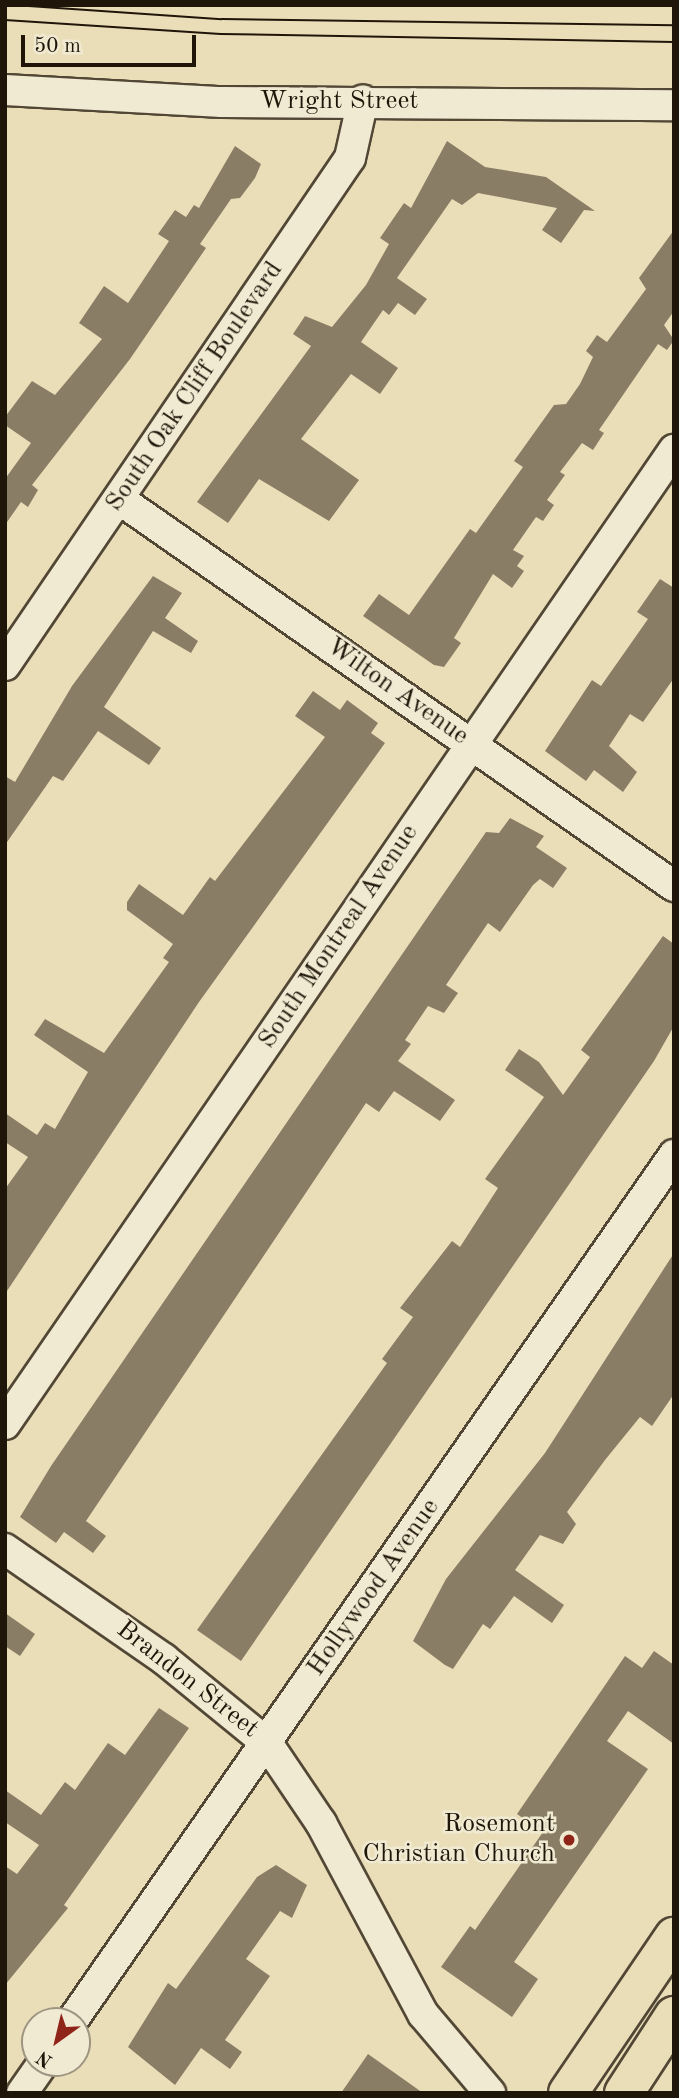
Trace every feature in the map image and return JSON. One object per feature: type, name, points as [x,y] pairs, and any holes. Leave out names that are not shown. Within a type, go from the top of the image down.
[{"type":"main road","points":[[568,2093],[674,1937]]},
{"type":"main road","points":[[624,2093],[674,2016]]},
{"type":"street","name":"Wright Street","points":[[5,90],[222,102],[363,100],[674,105]]},
{"type":"street","name":"South Oak Cliff Boulevard","points":[[5,664],[350,158],[363,100]]},
{"type":"street","name":"South Montreal Avenue","points":[[5,1424],[674,450]]},
{"type":"street","name":"Wilton Avenue","points":[[119,499],[674,886]]},
{"type":"street","name":"Hollywood Avenue","points":[[82,2007],[674,1155]]},
{"type":"street","name":"Brandon Street","points":[[5,1549],[164,1659],[267,1743],[320,1824],[423,2014],[490,2093]]},
{"type":"street","points":[[22,2093],[33,2077]]},
{"type":"building","points":[[447,141],[485,167],[546,177],[595,211],[584,210],[561,243],[542,230],[557,208],[478,193],[462,205],[452,199],[397,278],[427,299],[415,315],[398,303],[389,315],[383,310],[361,342],[398,368],[380,394],[351,374],[301,439],[359,480],[329,521],[259,479],[228,523],[197,502],[311,346],[293,334],[305,316],[332,327],[366,285],[389,244],[380,238],[404,203],[411,208]]},
{"type":"building","points":[[235,146],[261,164],[255,178],[240,198],[231,199],[200,244],[206,248],[130,359],[32,485],[38,490],[28,507],[21,502],[5,525],[5,479],[31,443],[5,425],[5,417],[32,381],[55,395],[102,339],[79,323],[104,286],[128,303],[169,241],[158,234],[175,210],[186,217],[194,205],[199,208]]},
{"type":"building","points":[[674,230],[674,311],[664,325],[674,340],[667,350],[658,344],[599,430],[604,433],[593,450],[582,443],[560,472],[565,475],[547,500],[554,505],[543,521],[536,517],[513,550],[524,556],[517,566],[524,571],[512,588],[493,574],[454,638],[461,643],[444,667],[434,665],[363,616],[379,594],[409,615],[470,529],[476,533],[523,467],[514,461],[554,405],[566,404],[580,384],[593,357],[586,351],[597,335],[607,342],[646,289],[639,278]]},
{"type":"building","points":[[153,576],[182,593],[165,618],[198,641],[191,653],[153,631],[104,707],[161,748],[149,765],[98,731],[63,781],[53,776],[5,845],[5,776],[15,782],[72,686]]},
{"type":"building","points":[[660,579],[674,588],[674,678],[643,722],[630,714],[609,746],[637,772],[623,792],[594,770],[586,781],[545,751],[592,680],[601,686],[648,619],[637,612]]},
{"type":"building","points":[[313,691],[340,710],[347,700],[378,723],[371,733],[385,743],[199,1002],[5,1294],[5,1189],[28,1157],[5,1142],[5,1113],[37,1135],[45,1123],[55,1129],[88,1072],[34,1035],[45,1019],[104,1053],[169,962],[163,958],[173,944],[127,910],[127,902],[139,884],[183,915],[210,877],[215,881],[325,737],[295,716]]},
{"type":"building","points":[[510,818],[544,836],[536,847],[567,868],[553,888],[540,879],[533,885],[500,932],[488,923],[446,985],[458,993],[444,1013],[428,1006],[405,1040],[411,1044],[398,1061],[455,1100],[440,1121],[394,1091],[379,1112],[366,1103],[86,1521],[106,1536],[93,1553],[64,1532],[56,1543],[20,1517],[51,1466],[486,832],[499,833]]},
{"type":"building","points":[[663,936],[674,944],[674,1026],[654,1061],[241,1661],[197,1630],[387,1363],[382,1359],[413,1317],[400,1308],[452,1241],[460,1247],[498,1188],[485,1179],[544,1097],[505,1070],[519,1049],[539,1062],[563,1095],[590,1057],[581,1050]]},
{"type":"building","points":[[674,1253],[674,1394],[652,1426],[640,1417],[605,1460],[567,1512],[576,1524],[563,1544],[540,1535],[515,1570],[564,1605],[552,1623],[514,1596],[490,1629],[483,1624],[453,1669],[445,1665],[413,1641],[446,1579],[545,1453]]},
{"type":"building","points":[[5,1613],[35,1634],[20,1656],[5,1646]]},
{"type":"building","name":"Rosemont Christian Church","points":[[654,1651],[674,1665],[674,1744],[628,1711],[607,1741],[648,1769],[514,1962],[538,1979],[512,2017],[441,1967],[470,1926],[475,1930],[543,1832],[517,1814],[625,1656],[642,1668]]},
{"type":"building","points":[[159,1708],[189,1728],[64,1905],[68,1908],[5,1985],[5,1866],[17,1874],[39,1845],[5,1822],[5,1790],[41,1815],[65,1782],[75,1790],[108,1743],[125,1755]]},
{"type":"building","points":[[276,1865],[307,1885],[292,1918],[280,1911],[246,1959],[270,1976],[225,2040],[242,2052],[230,2069],[201,2048],[175,2085],[128,2047],[168,1983],[176,1989],[257,1877]]},
{"type":"building","points":[[368,2054],[423,2093],[341,2093]]},
{"type":"tram line","points":[[14,5],[222,19],[674,25]]},
{"type":"tram line","points":[[5,20],[221,34],[674,42]]},
{"type":"place","name":"Rosemont Christian Church","points":[[569,1840]]}]
